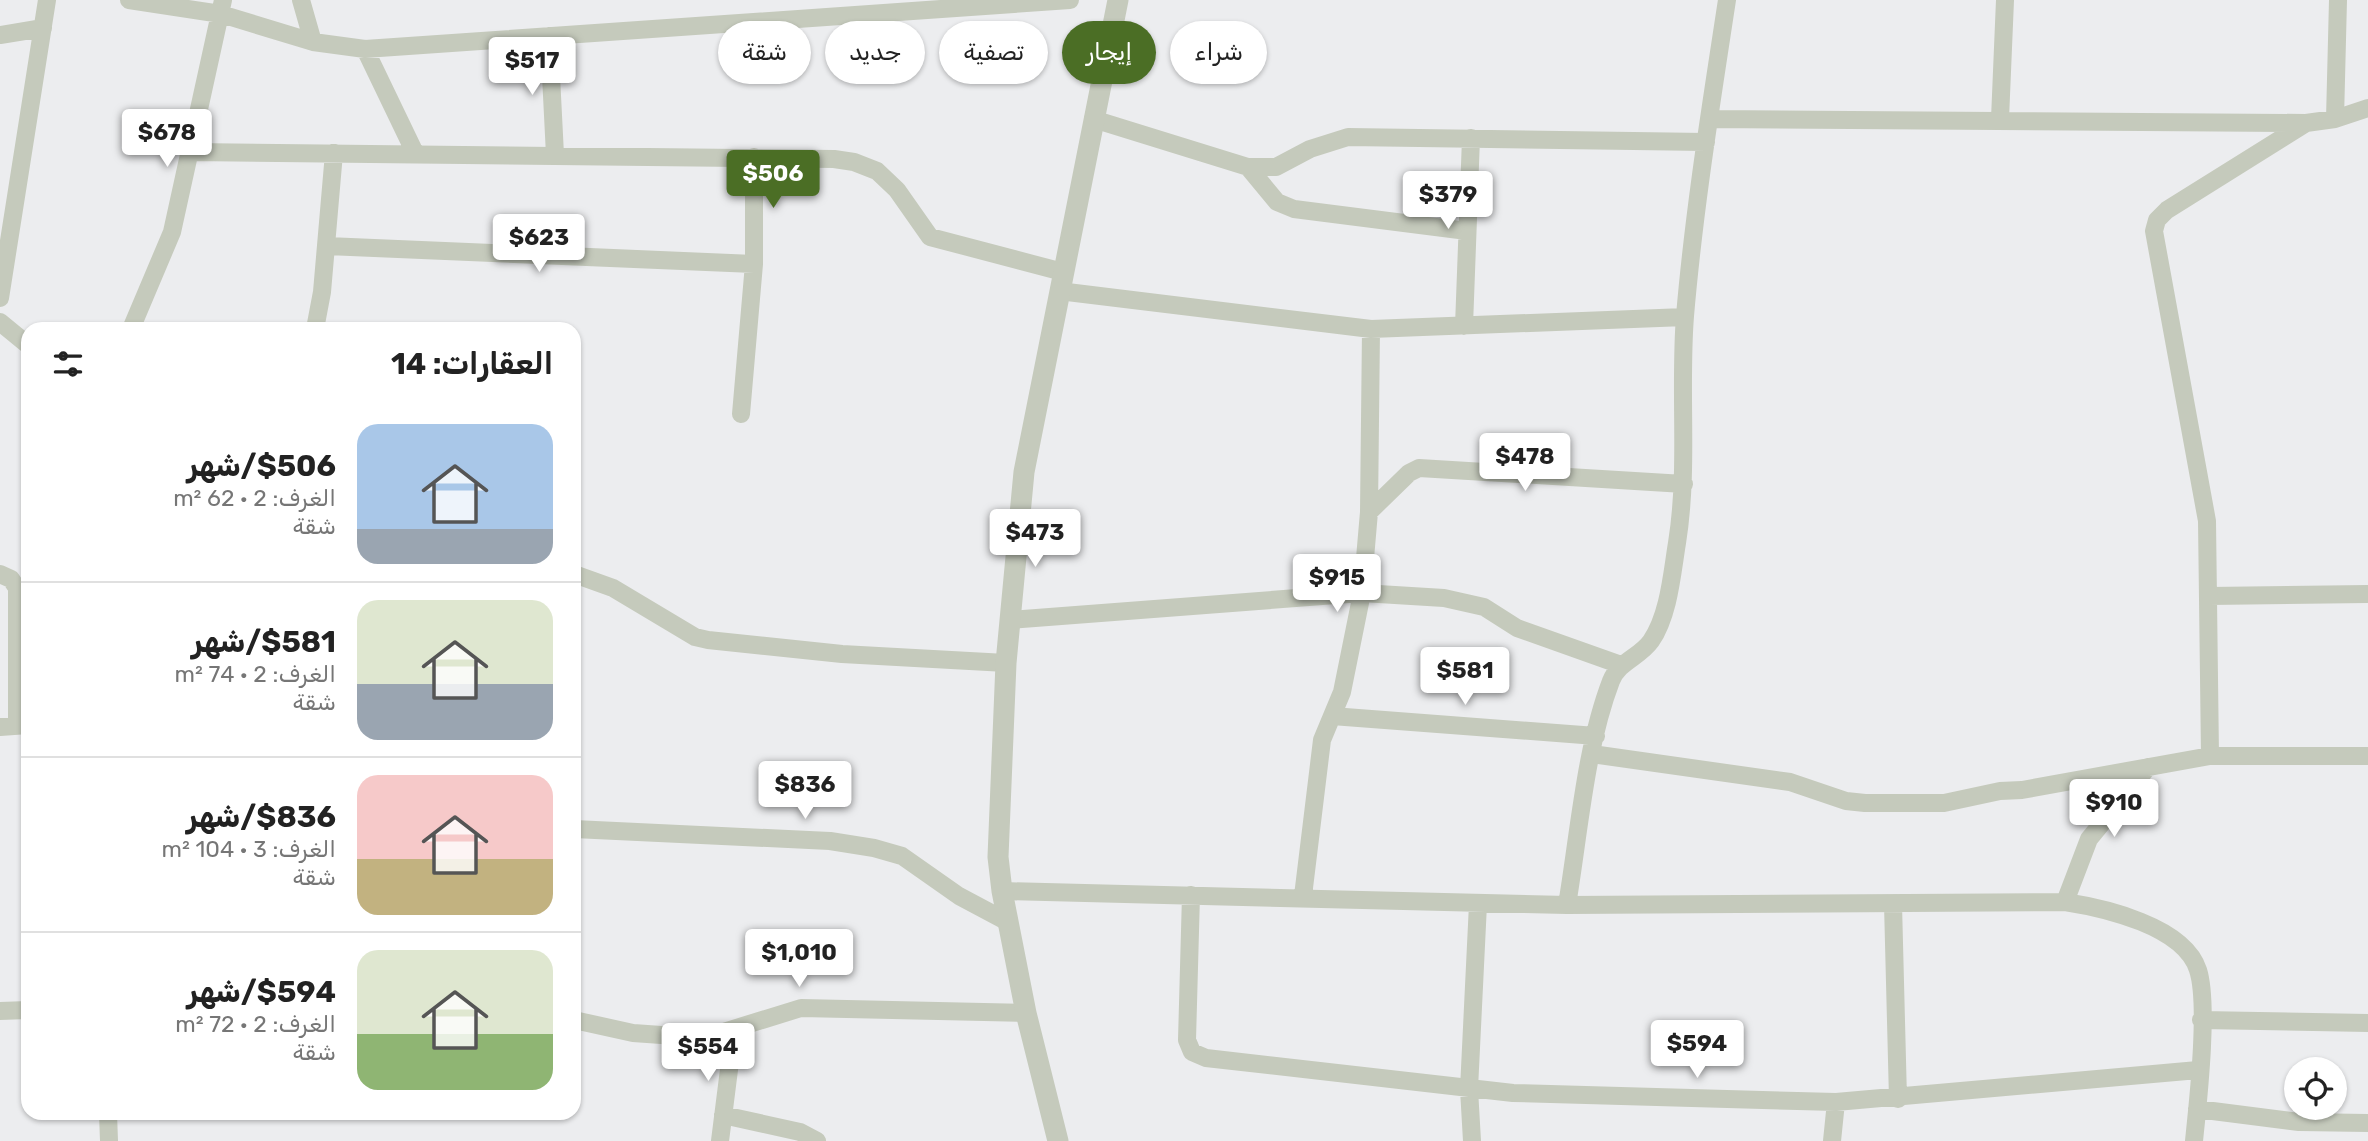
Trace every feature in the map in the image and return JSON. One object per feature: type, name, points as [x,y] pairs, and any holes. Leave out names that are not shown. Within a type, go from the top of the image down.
[{"type":"street","points":[[0,298],[47,0]]},
{"type":"street","points":[[129,0],[222,7],[313,42],[365,49],[888,7],[1070,0]]},
{"type":"street","points":[[301,0],[313,42]]},
{"type":"street","points":[[1058,1141],[1006,921],[998,857],[1006,663],[1024,472],[1118,0]]},
{"type":"street","points":[[1567,905],[1592,754],[1612,678],[1621,665],[1646,646],[1656,632],[1666,600],[1677,542],[1684,484],[1685,317],[1709,119],[1727,0]]},
{"type":"street","points":[[2000,119],[2005,0]]},
{"type":"street","points":[[2335,119],[2338,0]]},
{"type":"street","points":[[134,322],[172,232],[222,7]]},
{"type":"street","points":[[0,35],[43,28]]},
{"type":"street","points":[[549,36],[555,155]]},
{"type":"street","points":[[365,49],[415,153]]},
{"type":"street","points":[[1709,119],[2306,123],[2335,119],[2368,108]]},
{"type":"street","points":[[1093,119],[1248,167],[1276,167],[1310,149],[1348,137],[1706,142]]},
{"type":"street","points":[[2210,756],[2207,521],[2154,231],[2167,210],[2306,123]]},
{"type":"street","points":[[1464,326],[1471,138]]},
{"type":"street","points":[[190,152],[754,157],[854,162],[877,171],[897,190],[930,237],[1061,281],[1371,329],[1685,317]]},
{"type":"street","points":[[316,322],[327,246],[334,153]]},
{"type":"street","points":[[741,414],[754,264],[754,157]]},
{"type":"street","points":[[1248,167],[1278,202],[1294,209],[1467,231]]},
{"type":"street","points":[[327,246],[754,264]]},
{"type":"street","points":[[0,322],[21,339]]},
{"type":"street","points":[[1303,896],[1320,749],[1342,692],[1362,593],[1369,512],[1371,329]]},
{"type":"street","points":[[1369,512],[1409,473],[1419,468],[1684,484]]},
{"type":"street","points":[[0,574],[11,579],[17,588],[15,726]]},
{"type":"street","points":[[581,577],[613,589],[695,637],[708,640],[852,655],[1006,663]]},
{"type":"street","points":[[1010,620],[1362,593],[1468,601],[1484,607],[1517,628],[1621,665]]},
{"type":"street","points":[[2209,596],[2368,594]]},
{"type":"street","points":[[1332,716],[1596,736]]},
{"type":"street","points":[[1592,754],[1790,782],[1846,801],[1865,803],[1964,800],[1982,794],[2210,756],[2368,756]]},
{"type":"street","points":[[2065,902],[2089,839],[2148,767]]},
{"type":"street","points":[[581,829],[830,841],[874,848],[902,856],[959,896],[1006,921]]},
{"type":"street","points":[[1002,891],[1303,896],[1478,904],[2065,902],[2101,907],[2134,918],[2160,931],[2183,950],[2198,968],[2201,1020],[2193,1141]]},
{"type":"street","points":[[1191,895],[1187,1040],[1192,1052],[1206,1058],[1469,1089],[1573,1096],[1836,1102],[1898,1099],[2198,1070]]},
{"type":"street","points":[[1472,1141],[1469,1089],[1478,904]]},
{"type":"street","points":[[1893,904],[1898,1099]]},
{"type":"street","points":[[581,1022],[633,1033],[704,1038],[801,1008],[1026,1013]]},
{"type":"street","points":[[0,1011],[21,1010]]},
{"type":"street","points":[[2201,1020],[2368,1023]]},
{"type":"street","points":[[720,1141],[734,1030]]},
{"type":"street","points":[[1832,1141],[1836,1102]]},
{"type":"street","points":[[2197,1109],[2334,1133],[2368,1123]]},
{"type":"street","points":[[723,1115],[800,1132],[817,1141]]},
{"type":"street","points":[[108,1120],[109,1141]]}]
